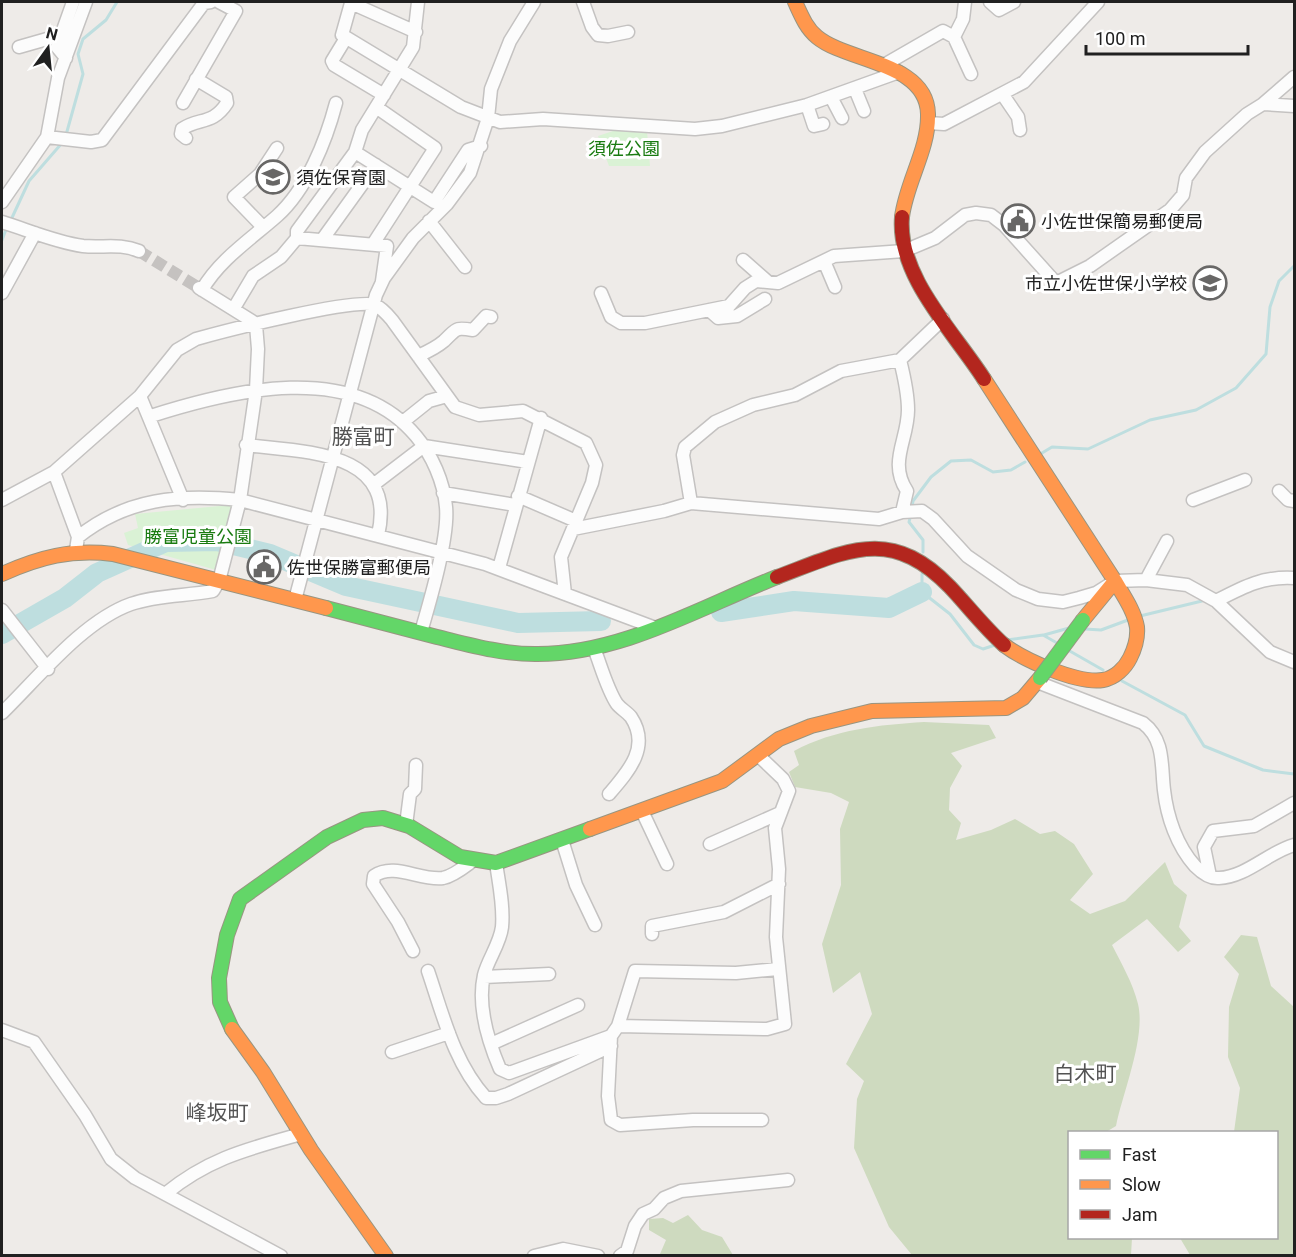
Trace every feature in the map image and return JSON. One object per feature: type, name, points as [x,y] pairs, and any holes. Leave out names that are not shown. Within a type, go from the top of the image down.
[{"type":"street","points":[[66,58],[57,47],[73,2]]},
{"type":"street","points":[[2,202],[48,137],[58,78],[86,2]]},
{"type":"street","points":[[48,137],[91,142],[102,140],[204,3],[211,2]]},
{"type":"street","points":[[183,102],[236,11],[219,2]]},
{"type":"street","points":[[234,308],[253,276],[281,257],[297,238],[297,231],[355,152],[362,130],[412,46],[416,32],[418,2]]},
{"type":"street","points":[[381,284],[413,238],[447,204],[470,173],[481,146],[488,118],[491,89],[506,51],[534,2]]},
{"type":"street","points":[[583,2],[592,27],[598,35],[608,36],[628,32]]},
{"type":"street","points":[[77,543],[496,652],[527,657],[594,648],[653,627],[678,621],[800,569],[872,548],[898,552],[916,558],[938,574],[1001,641],[1026,659],[1082,678],[1103,680],[1121,670],[1132,656],[1134,617],[1115,581],[943,319],[904,251],[903,207],[928,123],[927,105],[911,81],[899,72],[819,39],[804,24],[795,2]]},
{"type":"street","points":[[954,37],[963,19],[965,2]]},
{"type":"street","points":[[990,2],[999,10],[1014,2]]},
{"type":"street","points":[[928,123],[944,124],[1004,95],[1024,82],[1098,2]]},
{"type":"street","points":[[416,32],[351,3],[342,35],[461,107],[500,122],[543,119],[695,129],[747,122],[831,98],[899,72]]},
{"type":"street","points":[[884,65],[943,31],[954,37],[972,74]]},
{"type":"street","points":[[19,47],[62,35]]},
{"type":"street","points":[[346,38],[332,61],[334,65],[384,95]]},
{"type":"street","points":[[601,293],[611,318],[621,323],[645,323],[729,306],[745,288],[756,281],[778,283],[834,256],[904,251],[935,238],[965,215],[991,215],[1014,234],[1056,283],[1067,279],[1170,210],[1183,195],[1186,178],[1205,152],[1294,76]]},
{"type":"street","points":[[186,138],[181,134],[182,129],[188,125],[206,122],[227,104],[226,97],[196,79]]},
{"type":"street","points":[[855,89],[864,111]]},
{"type":"street","points":[[1004,95],[1018,117],[1020,130]]},
{"type":"street","points":[[831,98],[842,118]]},
{"type":"street","points":[[2,713],[87,628],[119,610],[150,599],[213,591],[219,581],[240,500],[246,445],[256,390],[258,349],[256,325],[234,308],[200,289],[210,275],[288,204],[325,145],[336,103]]},
{"type":"street","points":[[1263,104],[1294,106]]},
{"type":"street","points":[[807,105],[814,126],[823,124]]},
{"type":"street","points":[[373,244],[412,188],[435,148],[376,107]]},
{"type":"street","points":[[355,152],[434,202],[468,150],[481,146]]},
{"type":"street","points":[[263,227],[234,197],[260,174],[277,148]]},
{"type":"street","points":[[322,240],[376,165]]},
{"type":"street","points":[[429,221],[464,260]]},
{"type":"street","points":[[2,222],[85,246],[124,245],[139,251]]},
{"type":"street","points":[[2,293],[35,233]]},
{"type":"street","points":[[295,600],[373,304],[381,284],[387,246],[297,238]]},
{"type":"street","points":[[743,260],[768,282]]},
{"type":"street","points":[[824,261],[835,286]]},
{"type":"street","points":[[709,310],[718,318],[737,316],[765,299]]},
{"type":"street","points":[[2,500],[54,472],[140,396],[177,350],[196,339],[342,306],[373,304],[383,309],[455,407],[479,415],[523,411],[575,435],[586,443],[596,465],[595,474],[561,557],[565,594]]},
{"type":"street","points":[[418,356],[444,341],[452,331],[460,328],[473,330],[486,316],[491,317]]},
{"type":"street","points":[[691,503],[683,455],[686,447],[715,422],[753,405],[795,395],[841,371],[900,360],[943,319]]},
{"type":"street","points":[[900,360],[908,412],[899,447],[900,480],[907,491],[906,511]]},
{"type":"street","points":[[151,416],[198,401],[256,390],[293,388],[350,395],[388,409],[404,421],[424,446],[437,472],[446,507],[441,551],[421,632]]},
{"type":"street","points":[[140,396],[151,416],[183,500]]},
{"type":"street","points":[[404,421],[429,401],[447,396]]},
{"type":"street","points":[[499,568],[541,418]]},
{"type":"street","points":[[246,445],[334,456],[361,471],[373,484],[382,511],[378,535]]},
{"type":"street","points":[[373,484],[424,446],[528,462]]},
{"type":"street","points":[[54,472],[77,543]]},
{"type":"street","points":[[1193,500],[1245,480]]},
{"type":"street","points":[[1279,491],[1288,500],[1294,501]]},
{"type":"street","points":[[443,493],[517,501],[574,525],[664,511],[691,503],[879,519],[906,511],[922,512],[933,519],[967,556],[996,578],[1038,599],[1063,602],[1096,593],[1115,581],[1146,580],[1187,585],[1216,601],[1270,652],[1294,662]]},
{"type":"street","points":[[2,574],[43,555],[77,543],[96,522],[138,503],[240,500],[499,568],[653,627]]},
{"type":"street","points":[[1146,580],[1167,541]]},
{"type":"street","points":[[1216,601],[1252,582],[1273,577],[1294,578]]},
{"type":"street","points":[[386,1256],[301,1134],[269,1080],[230,1024],[220,1003],[220,978],[234,909],[240,899],[326,839],[359,821],[378,817],[406,825],[445,851],[471,862],[496,863],[722,781],[759,756],[779,739],[811,726],[872,711],[1006,708],[1023,698],[1039,680],[1115,581]]},
{"type":"street","points":[[4,616],[48,669]]},
{"type":"street","points":[[594,648],[617,704],[630,716],[636,728],[639,749],[634,762],[609,794]]},
{"type":"street","points":[[1039,680],[1143,723],[1151,729],[1162,755],[1164,790],[1173,827],[1190,860],[1210,876],[1218,878],[1235,874],[1281,849],[1294,845]]},
{"type":"street","points":[[496,863],[503,911],[501,931],[484,977],[482,997],[491,1044],[500,1069],[509,1073],[613,1036],[767,1029],[785,1024],[776,937],[779,884],[775,828],[789,791],[787,784],[759,756]]},
{"type":"street","points":[[406,825],[410,794],[415,789],[416,765]]},
{"type":"street","points":[[1210,876],[1204,848],[1214,831],[1254,826],[1294,803]]},
{"type":"street","points":[[642,811],[667,864]]},
{"type":"street","points":[[710,844],[780,813]]},
{"type":"street","points":[[562,840],[576,885],[595,925]]},
{"type":"street","points":[[413,951],[398,922],[373,884],[374,876],[382,871],[392,870],[430,878],[444,878],[471,862]]},
{"type":"street","points":[[652,934],[652,926],[724,912],[779,884]]},
{"type":"street","points":[[762,1120],[693,1119],[620,1125],[611,1120],[608,1108],[613,1036],[635,971],[736,973],[778,969]]},
{"type":"street","points":[[428,971],[449,1033],[472,1083],[486,1098],[508,1094],[613,1036]]},
{"type":"street","points":[[484,977],[549,974]]},
{"type":"street","points":[[491,1044],[578,1005]]},
{"type":"street","points":[[2,1030],[34,1042],[85,1115],[111,1159],[135,1178],[281,1256]]},
{"type":"street","points":[[399,1054],[449,1033]]},
{"type":"street","points":[[165,1194],[210,1163],[237,1152],[301,1134]]},
{"type":"street","points":[[621,1256],[627,1251],[635,1226],[643,1214],[654,1209],[664,1198],[681,1191],[788,1180]]},
{"type":"street","points":[[534,1256],[563,1249],[598,1256]]},
{"type":"green space","name":"須佐公園","points":[[619,129],[647,131],[650,166],[609,166],[598,136]]},
{"type":"green space","name":"勝富児童公園","points":[[230,505],[234,509],[216,570],[128,545],[124,533],[138,528],[135,514]]},
{"type":"green space","points":[[924,722],[989,725],[996,738],[951,753],[962,766],[950,788],[949,810],[961,823],[956,840],[991,830],[1015,819],[1040,834],[1055,831],[1074,844],[1093,874],[1070,900],[1090,914],[1125,901],[1165,862],[1174,884],[1187,895],[1179,927],[1191,941],[1178,952],[1147,919],[1112,945],[1130,981],[1138,1004],[1139,1032],[1133,1065],[1116,1126],[1108,1131],[1068,1131],[1068,1239],[1132,1239],[1131,1255],[912,1255],[889,1227],[854,1148],[857,1099],[864,1081],[846,1064],[872,1014],[860,972],[833,993],[822,944],[841,885],[840,829],[849,802],[831,793],[795,787],[789,772],[799,765],[794,751],[841,733]]},
{"type":"green space","points":[[1241,935],[1257,937],[1271,986],[1294,1007],[1294,1255],[1190,1255],[1181,1239],[1278,1239],[1278,1131],[1234,1131],[1240,1088],[1228,1057],[1229,1007],[1239,974],[1224,957]]},
{"type":"green space","points":[[688,1215],[702,1230],[722,1237],[733,1255],[660,1254],[666,1240],[649,1230],[649,1219],[663,1218],[673,1223]]},
{"type":"waterway","points":[[66,135],[83,74],[78,54],[83,39],[106,20],[117,2]]},
{"type":"waterway","points":[[10,222],[29,181],[62,143]]},
{"type":"waterway","points":[[2,240],[7,227]]},
{"type":"waterway","points":[[1042,453],[1052,447],[1088,449],[1150,420],[1196,410],[1236,388],[1266,354],[1270,307],[1279,281],[1294,266]]},
{"type":"waterway","points":[[912,507],[913,501],[931,477],[951,461],[971,460],[993,472],[1011,470],[1025,462]]},
{"type":"waterway","points":[[911,514],[909,522],[923,540],[923,552]]},
{"type":"waterway","points":[[2,634],[65,598],[97,573],[166,542],[217,541],[270,554],[346,586],[518,623],[601,621]]},
{"type":"waterway","points":[[922,574],[922,592],[950,614],[974,645],[983,649],[995,645]]},
{"type":"waterway","points":[[721,612],[794,601],[889,608],[922,592]]},
{"type":"waterway","points":[[1140,616],[1202,601]]},
{"type":"waterway","points":[[1085,629],[1101,630],[1128,620]]},
{"type":"waterway","points":[[1044,635],[1069,628]]},
{"type":"waterway","points":[[1007,640],[1043,635],[1057,643]]},
{"type":"waterway","points":[[1068,650],[1103,670]]},
{"type":"waterway","points":[[1122,681],[1185,715],[1204,746],[1263,770],[1294,774]]},
{"type":"tunnel","points":[[139,251],[199,288]]},
{"type":"traffic: fast","points":[[326,608],[498,651],[522,654],[567,652],[598,647],[629,638],[777,577]]},
{"type":"traffic: fast","points":[[1040,678],[1083,620]]},
{"type":"traffic: fast","points":[[232,1029],[220,1002],[219,978],[227,935],[240,899],[327,837],[363,820],[383,818],[409,826],[460,857],[496,863],[590,829]]},
{"type":"traffic: slow","points":[[795,2],[807,25],[817,37],[830,45],[900,73],[914,84],[924,97],[928,114],[925,140],[904,204],[902,217]]},
{"type":"traffic: slow","points":[[984,379],[1115,581],[1131,609],[1137,627],[1136,643],[1128,662],[1115,675],[1103,680],[1079,678],[1051,670],[1004,645]]},
{"type":"traffic: slow","points":[[2,574],[29,563],[56,556],[83,553],[113,554],[326,608]]},
{"type":"traffic: slow","points":[[1083,620],[1115,581]]},
{"type":"traffic: slow","points":[[590,829],[722,781],[779,739],[811,726],[872,711],[1006,708],[1023,698],[1040,678]]},
{"type":"traffic: slow","points":[[232,1029],[263,1072],[311,1150],[386,1256]]},
{"type":"traffic: jam","points":[[902,217],[903,239],[908,261],[918,282],[984,379]]},
{"type":"traffic: jam","points":[[777,577],[847,552],[867,549],[887,550],[908,556],[928,568],[950,587],[1004,645]]},
{"type":"place","name":"須佐保育園","points":[[273,177]]},
{"type":"place","name":"小佐世保簡易郵便局","points":[[1018,221]]},
{"type":"place","name":"市立小佐世保小学校","points":[[1210,283]]},
{"type":"place","name":"佐世保勝富郵便局","points":[[264,567]]},
{"type":"district","name":"勝富町","points":[[363,437]]},
{"type":"district","name":"白木町","points":[[1085,1074]]},
{"type":"district","name":"峰坂町","points":[[217,1113]]}]
